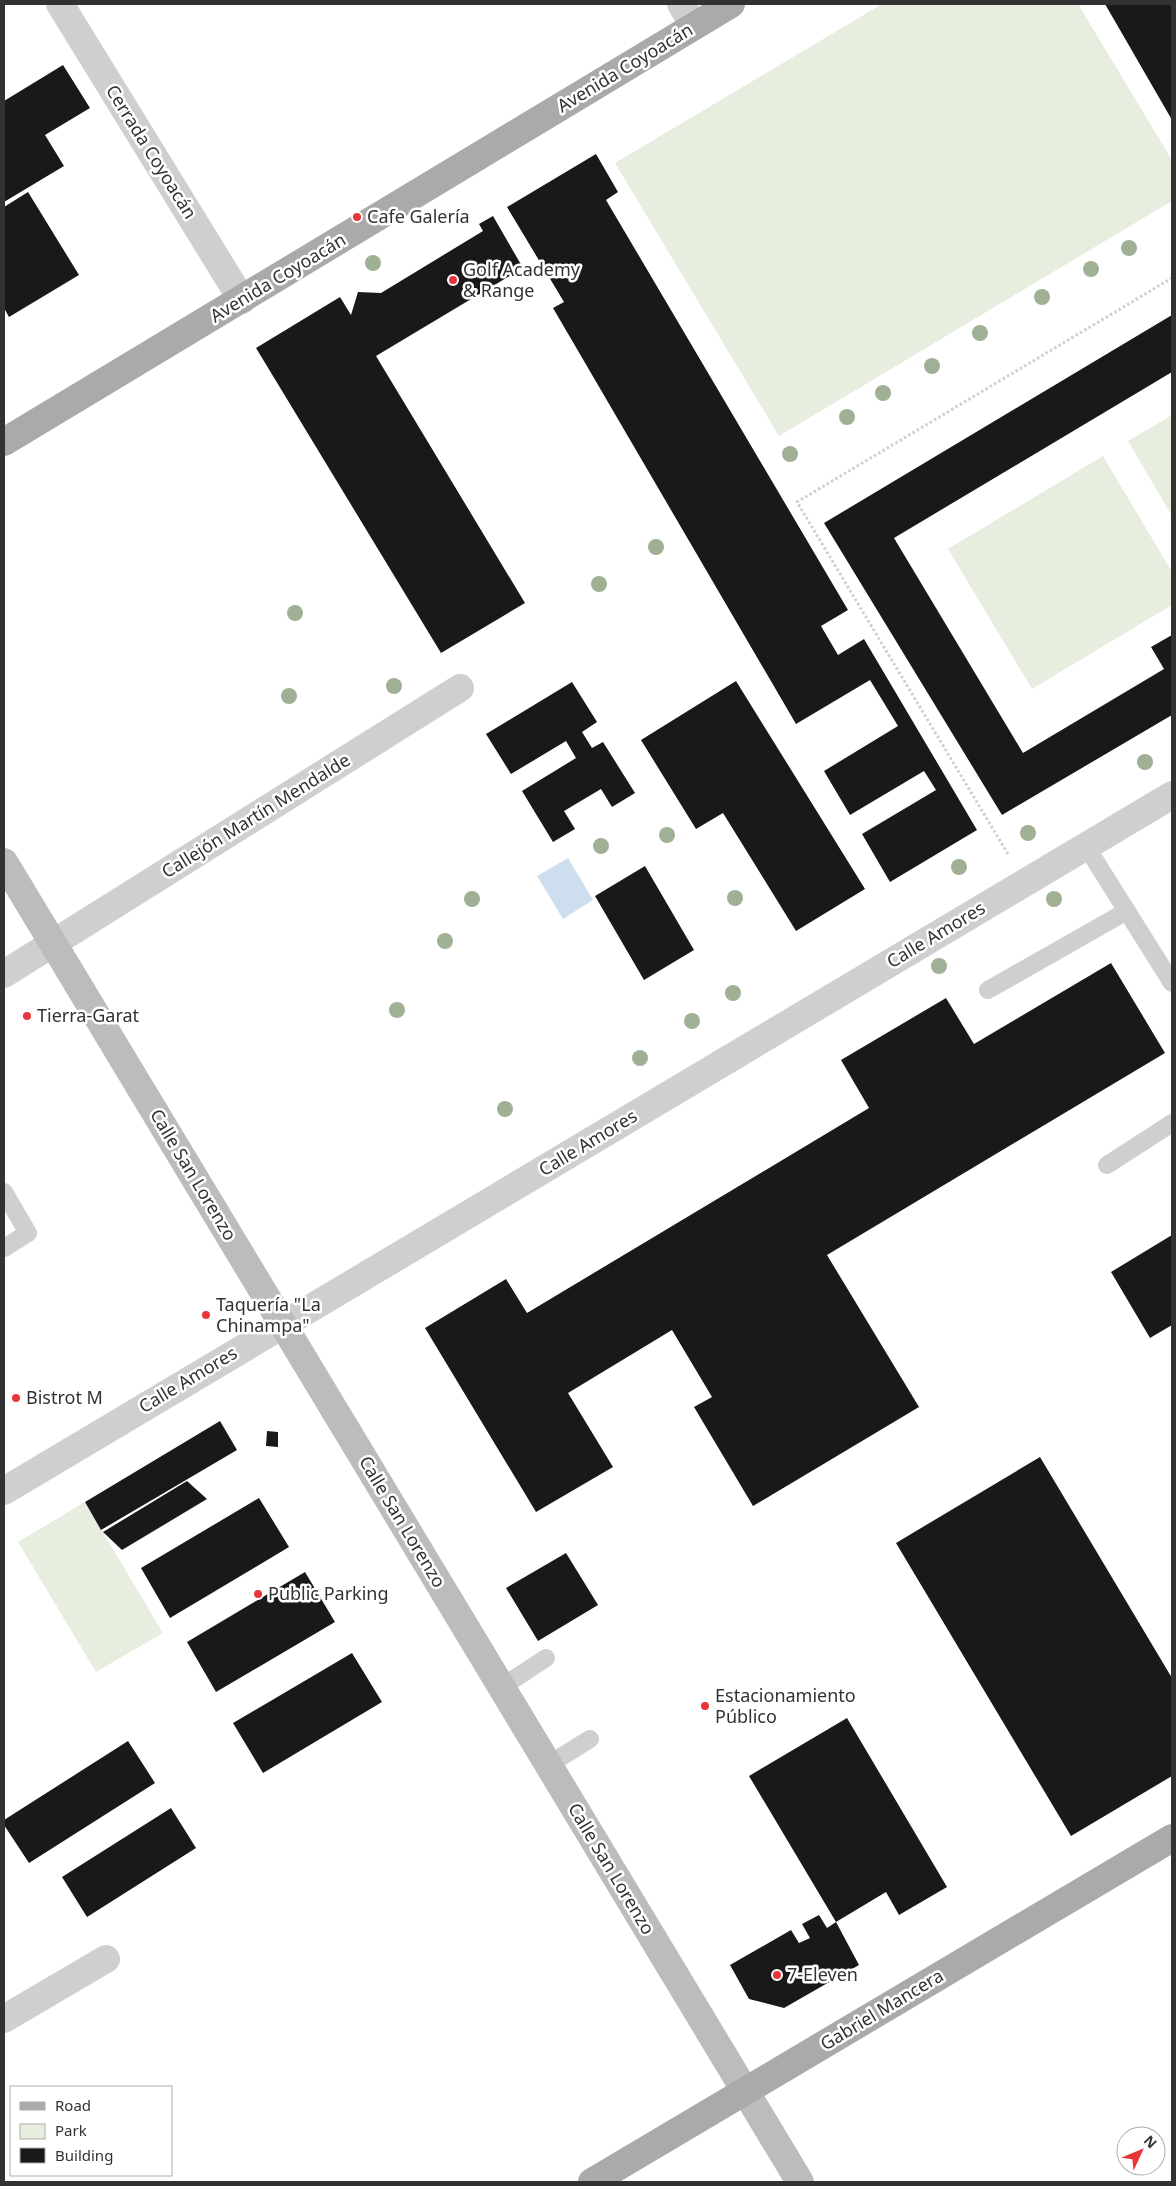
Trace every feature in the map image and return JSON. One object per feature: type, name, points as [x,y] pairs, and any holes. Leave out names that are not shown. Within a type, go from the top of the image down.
[{"type":"main road","name":"Avenida Coyoacán","points":[[4,442],[242,300],[687,15],[731,4]]},
{"type":"main road","name":"Gabriel Mancera","points":[[592,2182],[1172,1838]]},
{"type":"street","name":"Cerrada Coyoacán","points":[[60,4],[242,300]]},
{"type":"street","name":"Callejón Martín Mendalde","points":[[4,974],[460,688]]},
{"type":"street","name":"Calle Amores","points":[[4,1491],[1172,794]]},
{"type":"street","name":"Calle San Lorenzo","points":[[4,862],[800,2182]]},
{"type":"street","points":[[4,2019],[106,1958]]},
{"type":"lane","points":[[1086,846],[1172,983]]},
{"type":"lane","points":[[988,990],[1127,911]]},
{"type":"lane","points":[[1106,1165],[1172,1123]]},
{"type":"lane","points":[[4,1192],[28,1234],[4,1248]]},
{"type":"lane","points":[[502,1686],[546,1658]]},
{"type":"lane","points":[[548,1765],[590,1739]]},
{"type":"path","points":[[1025,882],[797,502],[1172,278]]},
{"type":"green space","points":[[882,4],[1078,4],[1172,160],[1172,201],[779,436],[615,163]]},
{"type":"green space","points":[[1172,415],[1172,516],[1128,441]]},
{"type":"green space","points":[[1103,456],[1172,572],[1172,605],[1032,689],[948,549]]},
{"type":"green space","points":[[85,1502],[163,1633],[96,1672],[18,1542]]},
{"type":"water","points":[[568,858],[593,900],[563,919],[537,876]]},
{"type":"building","points":[[1105,4],[1172,4],[1172,120]]},
{"type":"building","points":[[63,65],[90,108],[45,135],[64,166],[4,202],[4,101]]},
{"type":"building","points":[[596,154],[618,192],[606,200],[848,610],[821,626],[838,655],[864,639],[977,830],[890,882],[862,834],[936,790],[924,771],[850,815],[824,771],[898,726],[870,680],[796,724],[553,308],[564,302],[507,207]]},
{"type":"building","points":[[28,192],[79,275],[9,317],[4,308],[4,207]]},
{"type":"building","points":[[493,216],[523,268],[376,356],[525,603],[441,653],[256,348],[340,297],[351,315],[358,292],[381,293],[483,231],[479,224]]},
{"type":"building","points":[[1172,315],[1172,372],[894,538],[1023,753],[1164,669],[1151,647],[1172,635],[1172,715],[1002,815],[824,523]]},
{"type":"building","points":[[736,681],[865,889],[796,931],[723,813],[696,829],[641,740]]},
{"type":"building","points":[[572,682],[597,722],[582,732],[592,748],[603,742],[635,793],[612,807],[601,789],[564,811],[575,829],[553,842],[522,791],[576,758],[566,741],[511,774],[486,734]]},
{"type":"building","points":[[645,866],[694,950],[644,980],[595,896]]},
{"type":"building","points":[[1111,963],[1165,1053],[827,1255],[919,1407],[753,1506],[694,1407],[712,1397],[672,1330],[568,1393],[613,1467],[536,1512],[425,1328],[506,1279],[527,1313],[869,1108],[841,1060],[946,998],[974,1044]]},
{"type":"building","points":[[1172,1235],[1172,1325],[1150,1338],[1111,1272]]},
{"type":"building","points":[[220,1421],[237,1450],[101,1530],[85,1502]]},
{"type":"building","points":[[267,1431],[278,1432],[278,1447],[266,1446]]},
{"type":"building","points":[[1040,1457],[1172,1678],[1172,1776],[1071,1836],[896,1543]]},
{"type":"building","points":[[187,1481],[207,1499],[122,1550],[103,1532]]},
{"type":"building","points":[[259,1498],[289,1547],[170,1618],[141,1568]]},
{"type":"building","points":[[566,1553],[598,1605],[538,1641],[506,1588]]},
{"type":"building","points":[[305,1572],[335,1622],[216,1692],[187,1642]]},
{"type":"building","points":[[352,1653],[382,1702],[263,1773],[233,1723]]},
{"type":"building","points":[[847,1718],[947,1887],[899,1915],[886,1892],[836,1922],[749,1776]]},
{"type":"building","points":[[128,1741],[155,1783],[29,1863],[4,1825],[4,1820]]},
{"type":"building","points":[[171,1808],[196,1848],[87,1917],[62,1877]]},
{"type":"building","name":"7-Eleven","points":[[819,1915],[827,1928],[836,1922],[859,1965],[784,2008],[749,1999],[730,1965],[791,1930],[799,1943],[810,1938],[802,1924]]},
{"type":"place","name":"Cafe Galería","points":[[357,217]]},
{"type":"place","name":"Golf Academy & Range","points":[[453,280]]},
{"type":"place","name":"Tierra-Garat","points":[[27,1016]]},
{"type":"place","name":"Taquería \"La Chinampa\"","points":[[206,1315]]},
{"type":"place","name":"Bistrot M","points":[[16,1398]]},
{"type":"place","name":"Public Parking","points":[[258,1594]]},
{"type":"place","name":"Estacionamiento Público","points":[[705,1706]]},
{"type":"place","name":"7-Eleven","points":[[777,1975]]}]
